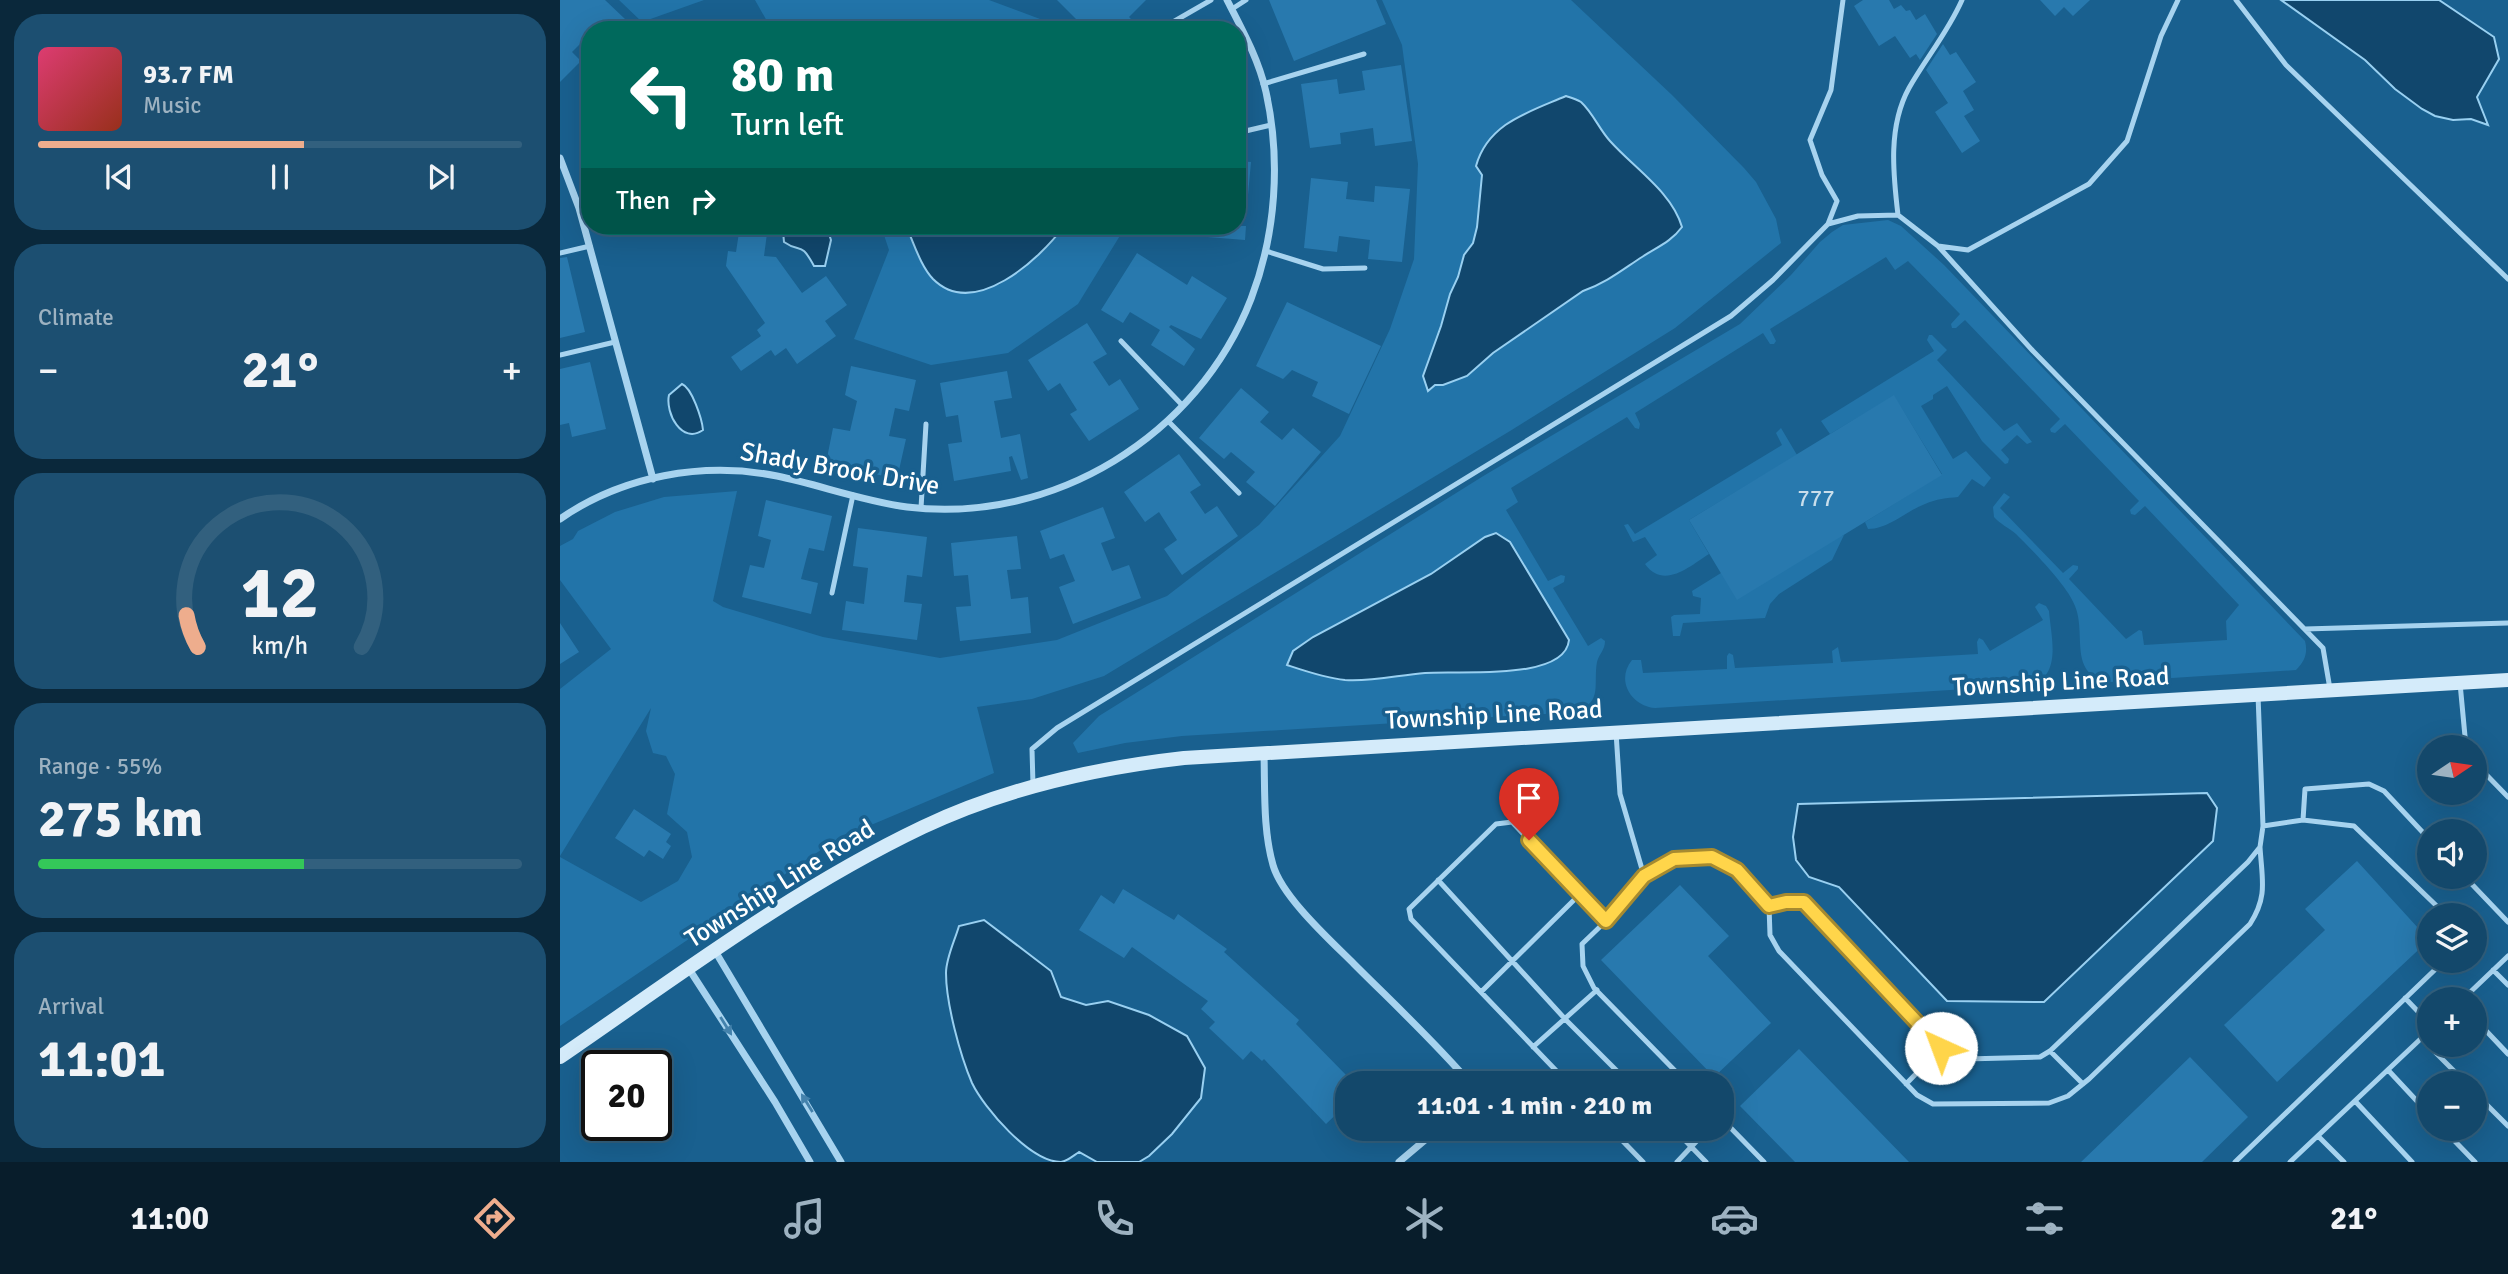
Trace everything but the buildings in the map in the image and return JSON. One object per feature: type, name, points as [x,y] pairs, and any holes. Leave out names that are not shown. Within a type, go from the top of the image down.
[{"type":"street","name":"Shady Brook Drive","points":[[1227,0],[1238,21]]},
{"type":"street","name":"Shady Brook Drive","points":[[560,519],[600,495],[653,479],[672,474],[728,471],[774,476],[904,507],[982,508],[1037,496],[1105,468],[1133,450],[1183,406],[1219,361],[1241,321],[1264,266],[1273,209],[1275,150],[1264,84],[1246,38]]},
{"type":"street","points":[[560,158],[581,215]]},
{"type":"street","points":[[587,235],[653,479]]},
{"type":"street","name":"Township Line Road","points":[[560,1057],[778,908],[853,863],[925,826],[971,808],[1085,775],[1154,762],[1264,754],[2508,680]]},
{"type":"street","points":[[1264,754],[1267,834],[1273,866],[1278,877],[1324,935],[1459,1071]]},
{"type":"street","points":[[715,951],[841,1162]]},
{"type":"street","points":[[689,969],[775,1102],[810,1162]]},
{"type":"street","points":[[1399,1162],[1424,1141]]},
{"type":"lane","points":[[1175,21],[1212,0]]},
{"type":"lane","points":[[1232,9],[1246,0]]},
{"type":"lane","points":[[1033,788],[1032,749],[1057,728],[1731,316],[1773,280],[1828,224],[1837,201],[1822,175],[1810,140],[1831,90],[1843,0]]},
{"type":"lane","points":[[1898,215],[1894,179],[1894,136],[1901,109],[1908,90],[1952,24],[1962,0]]},
{"type":"lane","points":[[1938,246],[1968,250],[2090,184],[2127,141],[2161,36],[2178,0]]},
{"type":"lane","points":[[2236,0],[2286,65],[2508,279]]},
{"type":"lane","points":[[1264,84],[1364,54]]},
{"type":"lane","points":[[1246,131],[1271,125]]},
{"type":"lane","points":[[1828,224],[1858,216],[1898,215],[1938,246],[2033,351],[2323,648],[2330,691]]},
{"type":"lane","points":[[560,253],[590,246]]},
{"type":"lane","points":[[1266,251],[1323,270],[1365,268]]},
{"type":"lane","points":[[1121,341],[1183,406]]},
{"type":"lane","points":[[560,355],[615,342]]},
{"type":"lane","points":[[1168,421],[1239,494]]},
{"type":"lane","points":[[921,508],[926,424]]},
{"type":"lane","points":[[832,593],[853,495]]},
{"type":"lane","points":[[2304,629],[2508,623]]},
{"type":"lane","points":[[2460,683],[2465,735]]},
{"type":"lane","points":[[1675,1071],[1597,990],[1583,966],[1582,944],[1606,921],[1644,876],[1674,859],[1712,857],[1737,870],[1769,906],[1770,935],[1779,951],[1917,1095],[1933,1104],[1967,1105],[2049,1103],[2068,1096],[2249,924],[2260,908],[2263,896],[2260,847],[2263,826],[2258,695]]},
{"type":"lane","points":[[1616,732],[1620,794],[1644,876]]},
{"type":"lane","points":[[2487,775],[2508,797]]},
{"type":"lane","points":[[2303,820],[2305,789],[2369,784],[2384,791],[2417,826]]},
{"type":"lane","points":[[2263,826],[2303,820],[2354,826],[2434,903]]},
{"type":"lane","points":[[1556,1071],[1411,919],[1409,909],[1496,824],[1512,822],[1606,921]]},
{"type":"lane","points":[[1769,906],[1804,902],[1941,1048],[1966,1059],[2040,1057],[2050,1051],[2248,862],[2260,847]]},
{"type":"lane","points":[[1438,880],[1566,1020],[1617,1071]]},
{"type":"lane","points":[[2476,889],[2508,922]]},
{"type":"lane","points":[[1481,992],[1580,894]]},
{"type":"lane","points":[[2475,987],[2508,956]]},
{"type":"lane","points":[[2493,970],[2508,985]]},
{"type":"lane","points":[[2235,1162],[2431,973]]},
{"type":"lane","points":[[1533,1047],[1597,990]]},
{"type":"lane","points":[[2405,998],[2417,1010]]},
{"type":"lane","points":[[2487,1032],[2508,1054]]},
{"type":"lane","points":[[2290,1162],[2417,1042]]},
{"type":"lane","points":[[1906,1084],[1941,1048]]},
{"type":"lane","points":[[2050,1051],[2083,1084]]},
{"type":"lane","points":[[2440,1057],[2454,1071]]},
{"type":"lane","points":[[2388,1070],[2417,1101]]},
{"type":"lane","points":[[2355,1101],[2412,1162]]},
{"type":"lane","points":[[2487,1105],[2508,1126]]},
{"type":"lane","points":[[1734,1131],[1764,1162]]},
{"type":"lane","points":[[2318,1136],[2344,1162]]},
{"type":"lane","points":[[1623,1141],[1643,1162]]},
{"type":"lane","points":[[1686,1141],[1706,1162]]},
{"type":"lane","points":[[1677,1162],[1697,1141]]},
{"type":"lane","points":[[2455,1141],[2475,1162]]},
{"type":"shaded area","points":[[619,0],[704,0],[645,21],[641,21]]},
{"type":"shaded area","points":[[755,0],[989,0],[1042,21],[767,21]]},
{"type":"shaded area","points":[[1382,0],[1571,0],[1672,95],[1744,168],[1756,182],[1776,219],[1781,243],[1675,328],[1104,676],[1032,699],[977,707],[994,773],[843,835],[560,1026],[560,857],[641,902],[678,881],[692,857],[687,832],[667,814],[675,774],[666,756],[653,753],[646,731],[651,708],[560,856],[560,689],[611,649],[560,580],[560,546],[573,539],[578,531],[615,512],[664,497],[737,491],[713,601],[723,607],[823,637],[940,658],[1057,640],[1167,596],[1259,525],[1340,436],[1390,329],[1414,259],[1418,164],[1402,45]]},
{"type":"shaded area","points":[[2281,0],[2439,0],[2494,37],[2499,59],[2477,97],[2488,125],[2471,119],[2453,120],[2435,116],[2422,109],[2395,89],[2365,60]]},
{"type":"shaded area","points":[[1566,96],[1581,102],[1610,141],[1661,192],[1677,214],[1682,227],[1664,244],[1607,280],[1583,291],[1493,353],[1467,376],[1443,385],[1435,385],[1428,391],[1423,376],[1464,255],[1473,243],[1477,227],[1482,175],[1476,166],[1482,151],[1500,129],[1512,121]]},
{"type":"shaded area","points":[[1888,220],[1901,226],[1944,265],[2305,641],[2305,657],[2296,670],[2110,682],[2097,678],[2088,671],[2083,663],[2078,617],[2071,598],[2031,549],[1994,517],[1993,507],[2004,493],[2010,497],[2000,508],[2063,573],[2073,565],[2078,566],[2069,579],[2126,639],[2139,630],[2142,631],[2144,645],[2227,640],[2226,621],[2239,605],[2145,506],[2135,515],[2131,514],[2130,510],[2139,501],[2065,424],[2055,433],[2051,432],[2050,429],[2060,419],[1965,320],[1952,328],[1951,324],[1960,314],[1908,261],[1895,270],[1886,257],[1770,329],[1776,341],[1774,344],[1770,344],[1763,333],[1635,413],[1640,424],[1639,429],[1635,428],[1627,417],[1511,488],[1518,502],[1506,510],[1548,581],[1565,576],[1564,582],[1553,588],[1588,646],[1601,638],[1605,641],[1597,662],[1594,697],[1585,708],[1577,712],[1182,736],[1125,743],[1078,753],[1073,743],[1099,716],[1485,475],[1740,324],[1832,232],[1843,225]]},
{"type":"shaded area","points":[[783,235],[829,235],[831,240],[825,266],[814,266],[803,250],[784,242]]},
{"type":"shaded area","points":[[884,235],[910,235],[925,268],[999,285],[1044,250],[1056,235],[1120,235],[1078,304],[1008,353],[931,365],[854,339],[889,250]]},
{"type":"shaded area","points":[[910,235],[1056,235],[1039,254],[1005,280],[986,289],[967,293],[949,290],[933,279],[921,261]]},
{"type":"shaded area","points":[[1929,335],[1947,350],[1937,360],[2004,431],[2017,423],[2032,442],[2027,444],[2017,435],[2001,450],[2009,459],[2005,464],[1982,441],[1947,386],[1921,406],[1953,459],[1966,451],[1991,478],[1984,487],[1972,479],[1958,497],[1929,502],[1883,526],[1868,529],[1865,522],[1942,474],[1894,396],[1830,434],[1821,421],[1934,351],[1927,340]]},
{"type":"shaded area","points":[[682,384],[693,397],[701,419],[703,430],[695,434],[682,430],[672,418],[669,395]]},
{"type":"shaded area","points":[[1781,428],[1797,455],[1689,520],[1709,554],[1677,573],[1660,575],[1652,572],[1645,564],[1657,555],[1645,537],[1633,542],[1624,525],[1628,524],[1635,534],[1782,445],[1776,433]]},
{"type":"shaded area","points":[[1496,533],[1510,542],[1569,640],[1563,653],[1549,662],[1507,671],[1425,673],[1355,680],[1330,678],[1287,665],[1293,651],[1313,637],[1431,574],[1485,537]]},
{"type":"shaded area","points":[[1844,535],[1832,560],[1779,594],[1770,604],[1765,618],[1683,623],[1680,636],[1673,636],[1671,617],[1700,614],[1701,598],[1693,596],[1692,591],[1721,573]]},
{"type":"shaded area","points":[[2039,603],[2049,611],[2052,654],[2048,672],[2032,685],[1655,708],[1639,703],[1628,691],[1626,684],[1627,668],[1632,660],[1641,660],[1643,673],[1727,669],[1729,653],[1733,655],[1735,668],[1833,663],[1832,651],[1838,647],[1841,662],[1978,654],[1979,638],[1990,651],[2043,620],[2035,607]]},
{"type":"shaded area","points":[[2207,793],[2217,808],[2213,841],[2044,1002],[1947,1001],[1839,887],[1809,877],[1796,860],[1793,837],[1798,804]]},
{"type":"shaded area","points":[[984,920],[1051,971],[1061,997],[1086,1005],[1108,1001],[1149,1015],[1187,1036],[1205,1068],[1201,1098],[1172,1134],[1149,1156],[1139,1162],[1097,1162],[1079,1152],[1061,1162],[1049,1160],[1022,1144],[1009,1132],[978,1094],[963,1058],[951,1014],[946,967],[959,926]]},
{"type":"route","points":[[1529,840],[1606,921],[1644,876],[1674,859],[1712,857],[1737,870],[1769,906],[1804,902],[1941,1048]]}]
